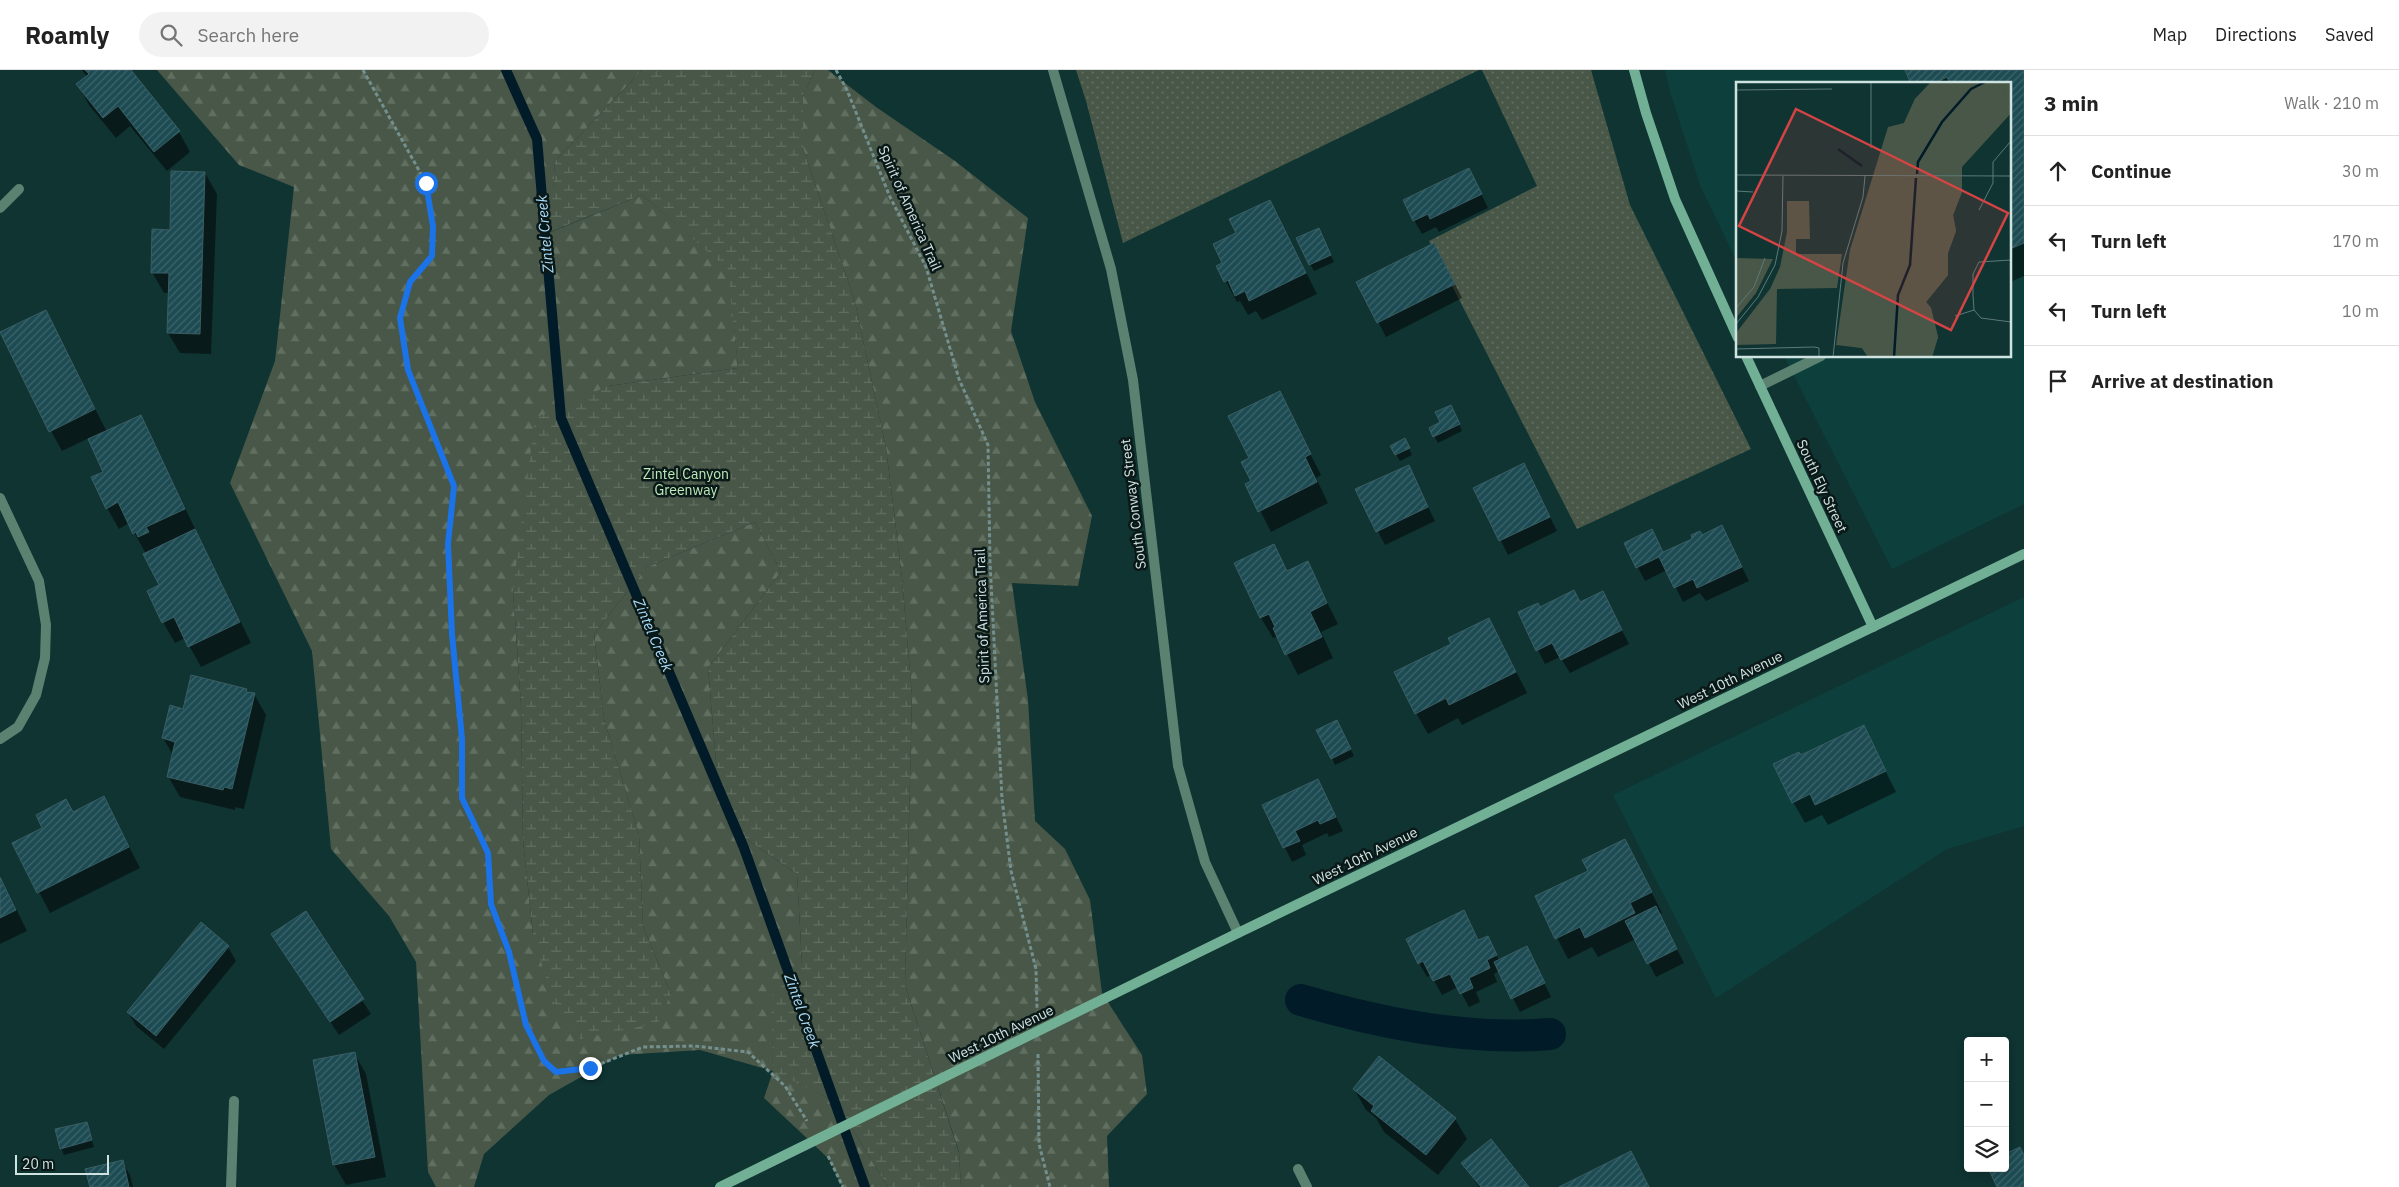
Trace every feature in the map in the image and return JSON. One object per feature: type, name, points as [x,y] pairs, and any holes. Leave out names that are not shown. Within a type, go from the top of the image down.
[{"type":"main road","points":[[1634,70],[1646,113],[1675,199],[1736,334]]},
{"type":"main road","name":"South Ely Street","points":[[1747,358],[1873,627]]},
{"type":"main road","name":"West 10th Avenue","points":[[720,1187],[1238,932],[2024,554]]},
{"type":"street","name":"South Conway Street","points":[[1053,70],[1111,269],[1132,380],[1178,766],[1204,862],[1238,932]]},
{"type":"street","points":[[0,208],[19,189]]},
{"type":"street","points":[[1760,386],[1817,358]]},
{"type":"street","points":[[0,498],[39,581],[46,625],[45,658],[36,695],[18,727],[0,739]]},
{"type":"street","points":[[231,1187],[234,1101]]},
{"type":"street","points":[[1298,1169],[1307,1187]]},
{"type":"path","points":[[363,70],[426,183],[433,227],[432,256],[410,282],[400,318],[408,370],[454,486],[448,544],[452,634],[462,739],[462,798],[488,853],[491,904],[509,952],[526,1025],[544,1061],[556,1072],[590,1068],[643,1046],[694,1046],[748,1052],[785,1086],[810,1126]]},
{"type":"path","name":"Spirit of America Trail","points":[[836,70],[847,90],[890,197],[926,267],[959,379],[988,445],[990,562],[1002,799],[1011,871],[1036,969],[1037,1017]]},
{"type":"path","points":[[1038,1046],[1039,1144],[1050,1187]]},
{"type":"path","points":[[825,1150],[835,1166],[843,1187]]},
{"type":"shaded area","points":[[1665,70],[2024,70],[2024,504],[1892,569],[1785,358],[2012,358],[2012,82],[1736,82],[1736,260],[1700,185],[1670,92]]},
{"type":"shaded area","points":[[2024,597],[2024,826],[1947,849],[1716,998],[1613,795]]},
{"type":"green space","points":[[157,70],[642,70],[555,161],[551,232],[642,195],[729,269],[738,368],[608,386],[513,590],[521,705],[523,840],[533,935],[671,994],[643,926],[639,835],[604,719],[594,634],[647,567],[755,522],[781,572],[708,668],[717,773],[745,838],[797,874],[802,965],[772,997],[773,1070],[836,1102],[888,1187],[842,1187],[829,1159],[764,1098],[773,1071],[700,1050],[620,1055],[549,1095],[484,1154],[474,1187],[436,1187],[428,1172],[416,962],[389,916],[331,849],[312,651],[230,483],[275,361],[294,187],[239,165]]},
{"type":"green space","name":"Zintel Canyon Greenway","points":[[642,70],[815,70],[803,96],[803,148],[855,302],[886,448],[902,578],[912,696],[905,985],[959,1153],[961,1187],[888,1187],[836,1102],[773,1071],[771,997],[802,964],[797,874],[745,838],[717,773],[708,668],[781,572],[755,522],[647,567],[594,634],[604,719],[639,835],[643,926],[671,994],[658,1023],[580,1039],[553,1001],[533,935],[523,840],[521,705],[513,590],[535,418],[608,386],[738,368],[728,269],[642,195],[550,232],[555,161]]},
{"type":"green space","points":[[815,70],[828,70],[876,107],[955,161],[1028,218],[1011,331],[1035,402],[1092,516],[1078,586],[1012,583],[1028,700],[1035,821],[1065,849],[1090,900],[1102,993],[1142,1055],[1147,1094],[1107,1136],[1109,1187],[961,1187],[959,1152],[905,985],[912,696],[902,578],[886,448],[855,302],[803,148],[803,96]]},
{"type":"green space","points":[[1076,70],[1479,70],[1123,243],[1086,101]]},
{"type":"green space","points":[[1482,70],[1591,70],[1630,205],[1751,449],[1577,529],[1429,241],[1537,186]]},
{"type":"building","points":[[85,70],[131,70],[180,131],[154,152],[118,106],[103,118],[76,84],[89,74]]},
{"type":"building","points":[[1905,70],[2024,70],[2024,243],[2012,248],[2012,82],[1949,82],[1947,77],[1937,82],[1910,82]]},
{"type":"building","points":[[1469,168],[1482,194],[1430,219],[1428,214],[1413,221],[1403,200]]},
{"type":"building","points":[[171,171],[205,172],[200,334],[167,333],[169,273],[151,273],[152,229],[170,230]]},
{"type":"building","points":[[1270,200],[1306,273],[1249,301],[1245,291],[1235,296],[1228,280],[1224,282],[1216,266],[1222,263],[1213,244],[1236,233],[1229,219]]},
{"type":"building","points":[[1319,228],[1331,255],[1309,265],[1296,238]]},
{"type":"building","points":[[1434,243],[1455,284],[1377,323],[1356,282]]},
{"type":"building","points":[[46,310],[95,409],[49,432],[0,332]]},
{"type":"building","points":[[1280,391],[1311,454],[1305,457],[1317,482],[1258,512],[1245,484],[1251,481],[1241,462],[1249,458],[1228,416]]},
{"type":"building","points":[[1451,405],[1460,424],[1433,437],[1429,428],[1440,422],[1435,412]]},
{"type":"building","points":[[141,415],[185,509],[146,527],[149,532],[138,537],[136,532],[133,534],[118,502],[106,509],[91,477],[103,472],[88,439]]},
{"type":"building","points":[[1405,438],[1410,448],[1395,455],[1390,446]]},
{"type":"building","points":[[1524,463],[1550,517],[1499,541],[1473,488]]},
{"type":"building","points":[[1409,465],[1428,507],[1376,532],[1355,489]]},
{"type":"building","points":[[1722,525],[1742,567],[1697,588],[1693,579],[1674,588],[1659,557],[1636,568],[1624,543],[1652,529],[1663,552],[1692,539],[1691,535],[1700,531],[1702,535]]},
{"type":"building","points":[[195,529],[240,622],[188,647],[174,617],[162,623],[147,591],[159,585],[143,554]]},
{"type":"building","points":[[1274,544],[1287,571],[1308,561],[1327,603],[1310,612],[1322,637],[1285,655],[1269,614],[1260,618],[1234,563]]},
{"type":"building","points":[[1574,590],[1580,602],[1603,591],[1622,630],[1561,660],[1552,643],[1536,651],[1518,612],[1538,603],[1540,607]]},
{"type":"building","points":[[1489,618],[1516,672],[1449,705],[1446,698],[1415,714],[1394,672],[1451,644],[1448,638]]},
{"type":"building","points":[[191,675],[247,689],[246,692],[255,693],[232,789],[224,787],[223,790],[167,777],[175,742],[162,738],[170,705],[183,709]]},
{"type":"building","points":[[1337,720],[1351,749],[1331,759],[1316,730]]},
{"type":"building","points":[[1864,725],[1886,771],[1815,805],[1810,794],[1792,803],[1773,764],[1799,752],[1801,755]]},
{"type":"building","points":[[1318,779],[1336,817],[1320,824],[1318,820],[1295,831],[1300,841],[1283,848],[1262,805]]},
{"type":"building","points":[[104,796],[129,847],[37,893],[12,843],[42,828],[36,815],[66,799],[73,812]]},
{"type":"building","points":[[1625,839],[1652,892],[1630,903],[1635,913],[1585,938],[1580,927],[1555,939],[1535,896],[1588,871],[1582,860]]},
{"type":"building","points":[[0,877],[16,910],[0,918]]},
{"type":"building","points":[[1656,906],[1677,949],[1647,964],[1625,921]]},
{"type":"building","points":[[1464,910],[1478,940],[1488,936],[1497,955],[1487,960],[1490,968],[1469,978],[1473,988],[1460,994],[1450,974],[1433,981],[1423,961],[1418,964],[1406,939]]},
{"type":"building","points":[[306,911],[364,999],[330,1022],[271,934]]},
{"type":"building","points":[[201,922],[229,946],[156,1036],[127,1012]]},
{"type":"building","points":[[1527,946],[1545,983],[1511,999],[1494,962]]},
{"type":"building","points":[[355,1052],[375,1157],[333,1165],[313,1060]]},
{"type":"building","points":[[1379,1056],[1456,1118],[1426,1155],[1371,1111],[1374,1106],[1353,1089]]},
{"type":"building","points":[[87,1122],[92,1140],[60,1149],[55,1129]]},
{"type":"building","points":[[1491,1139],[1529,1187],[1481,1187],[1461,1163]]},
{"type":"building","points":[[2020,1147],[2024,1155],[2024,1187],[1997,1187],[1990,1172],[2009,1172],[2009,1152]]},
{"type":"building","points":[[1631,1151],[1649,1187],[1559,1187]]},
{"type":"building","points":[[123,1160],[129,1187],[90,1187],[85,1169]]},
{"type":"waterway","name":"Zintel Creek","points":[[506,70],[537,139],[561,418],[744,848],[865,1187]]},
{"type":"waterway","points":[[1301,1000],[1361,1016],[1424,1028],[1487,1035],[1550,1034]]},
{"type":"route","points":[[426,183],[433,227],[432,256],[410,282],[400,318],[408,370],[454,486],[448,544],[452,634],[462,739],[462,798],[488,853],[491,904],[509,952],[526,1025],[544,1061],[556,1072],[590,1068]]}]
